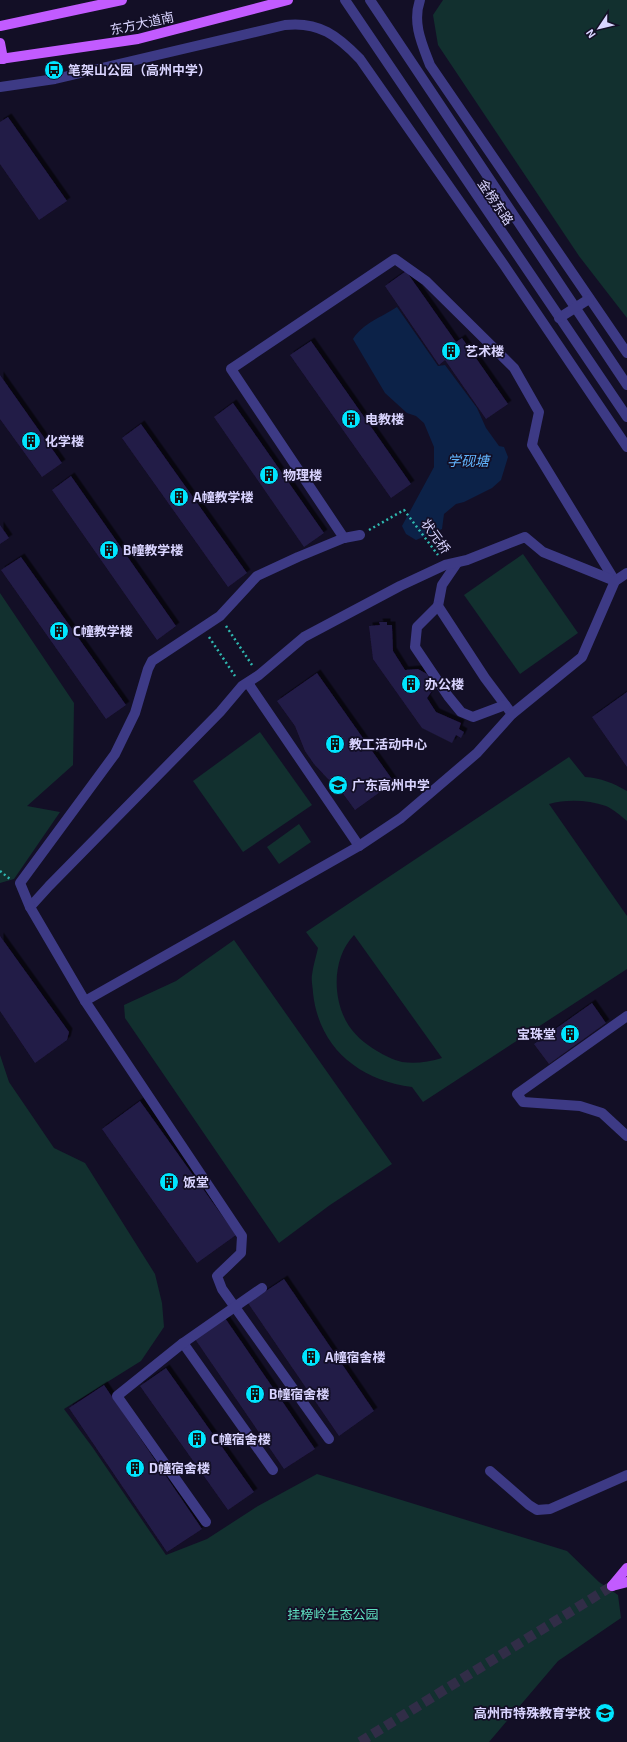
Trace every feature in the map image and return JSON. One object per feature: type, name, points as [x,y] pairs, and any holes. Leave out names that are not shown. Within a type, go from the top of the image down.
[{"type":"main road","name":"东方大道南","points":[[0,26],[122,0]]},
{"type":"main road","name":"东方大道南","points":[[1,59],[138,39],[288,0]]},
{"type":"main road","points":[[0,43],[1,59]]},
{"type":"main road","points":[[627,1568],[612,1586],[627,1582]]},
{"type":"street","name":"金榜东路","points":[[345,0],[627,417]]},
{"type":"street","name":"金榜东路","points":[[370,0],[627,385]]},
{"type":"street","points":[[420,0],[417,8],[417,31],[430,66],[589,299],[626,350]]},
{"type":"street","points":[[0,87],[69,76],[285,25],[300,23],[323,30],[343,41],[360,60],[504,265],[627,447]]},
{"type":"street","points":[[344,538],[231,369],[396,259],[426,281],[514,368],[539,412],[532,445],[615,582]]},
{"type":"street","points":[[559,318],[589,299]]},
{"type":"street","points":[[328,1438],[222,1289],[217,1276],[241,1253],[242,1236],[85,1001],[30,908],[20,883],[115,754],[135,713],[148,669],[152,661],[220,616],[257,576],[344,538],[360,535]]},
{"type":"street","points":[[30,908],[49,886],[245,685],[304,637],[400,586],[445,566],[467,560],[525,537],[543,552],[615,582]]},
{"type":"street","points":[[457,563],[442,585],[438,606],[417,628],[415,647],[461,712],[473,717],[505,705]]},
{"type":"street","points":[[85,1001],[359,846],[401,818],[477,753],[512,714],[582,657],[615,582],[627,573]]},
{"type":"street","points":[[438,606],[512,714]]},
{"type":"street","points":[[245,685],[359,846]]},
{"type":"street","points":[[627,1016],[517,1094],[523,1102],[580,1106],[602,1113],[627,1136]]},
{"type":"street","points":[[206,1522],[117,1396],[183,1343],[236,1308],[262,1288]]},
{"type":"street","points":[[183,1343],[272,1470]]},
{"type":"street","points":[[490,1471],[529,1505],[537,1510],[550,1509],[627,1475]]},
{"type":"path","name":"状元桥","points":[[360,535],[404,510],[445,566]]},
{"type":"path","points":[[220,616],[259,675]]},
{"type":"path","points":[[203,627],[245,685]]},
{"type":"green space","points":[[443,0],[627,0],[627,318],[579,256],[438,45],[433,15]]},
{"type":"green space","points":[[523,554],[578,633],[520,674],[464,595]]},
{"type":"green space","points":[[0,593],[74,703],[73,765],[27,806],[60,812],[14,879],[0,883]]},
{"type":"green space","points":[[260,732],[312,805],[243,852],[193,781]]},
{"type":"green space","points":[[569,757],[585,777],[607,781],[627,791],[627,821],[611,809],[599,804],[585,801],[570,801],[549,804],[627,916],[627,969],[423,1102],[412,1087],[375,1077],[359,1069],[345,1058],[333,1045],[324,1030],[317,1013],[313,993],[312,977],[318,948],[306,932]],"holes":[[[354,935],[442,1058],[417,1063],[407,1063],[395,1060],[368,1045],[359,1038],[349,1026],[341,1011],[338,1000],[337,976],[342,954]]]},
{"type":"green space","points":[[299,824],[311,842],[279,864],[267,847]]},
{"type":"green space","points":[[234,940],[392,1164],[330,1205],[279,1243],[125,1018],[124,1005],[176,981]]},
{"type":"green space","name":"挂榜岭生态公园","points":[[0,1055],[9,1082],[54,1148],[85,1163],[155,1274],[162,1303],[164,1327],[141,1361],[64,1409],[93,1448],[166,1555],[207,1539],[258,1506],[317,1474],[567,1551],[599,1582],[618,1595],[621,1618],[558,1661],[489,1742],[0,1742]]},
{"type":"water","name":"学砚塘","points":[[397,307],[438,366],[445,365],[477,408],[486,428],[499,446],[504,447],[508,457],[501,480],[492,488],[464,502],[456,504],[444,514],[442,529],[416,540],[406,534],[402,526],[434,467],[434,447],[424,423],[416,416],[407,413],[385,393],[353,339],[367,324]]},
{"type":"building","points":[[8,117],[67,201],[39,220],[0,164],[0,122]]},
{"type":"building","name":"艺术楼","points":[[406,271],[456,342],[462,338],[508,404],[486,419],[445,360],[439,365],[385,286]]},
{"type":"building","name":"电教楼","points":[[311,341],[411,484],[391,498],[290,355]]},
{"type":"building","name":"化学楼","points":[[0,375],[62,463],[42,477],[0,419]]},
{"type":"building","name":"物理楼","points":[[233,403],[324,533],[304,547],[214,417]]},
{"type":"building","name":"A幢教学楼","points":[[141,424],[247,573],[228,587],[122,438]]},
{"type":"building","name":"B幢教学楼","points":[[71,476],[176,626],[157,640],[52,490]]},
{"type":"building","points":[[0,525],[9,538],[0,544]]},
{"type":"building","name":"C幢教学楼","points":[[21,557],[126,705],[106,719],[1,570]]},
{"type":"building","name":"办公楼","points":[[379,622],[387,622],[387,625],[392,625],[393,651],[405,670],[418,669],[427,674],[431,681],[432,691],[427,698],[436,712],[461,723],[459,729],[464,732],[461,738],[456,735],[452,743],[422,728],[373,659],[369,626],[380,625]]},
{"type":"building","name":"教工活动中心","points":[[317,673],[394,782],[355,810],[336,784],[328,779],[314,764],[305,751],[295,726],[277,701]]},
{"type":"building","points":[[627,692],[627,767],[592,717]]},
{"type":"building","points":[[0,936],[69,1032],[67,1040],[35,1063],[0,1011]]},
{"type":"building","name":"宝珠堂","points":[[592,1003],[606,1023],[549,1064],[534,1044]]},
{"type":"building","name":"饭堂","points":[[140,1101],[236,1235],[197,1263],[102,1129]]},
{"type":"building","name":"A幢宿舍楼","points":[[284,1279],[374,1411],[339,1436],[248,1303]]},
{"type":"building","name":"B幢宿舍楼","points":[[225,1318],[315,1449],[284,1469],[195,1339]]},
{"type":"building","name":"C幢宿舍楼","points":[[166,1368],[254,1492],[228,1510],[140,1386]]},
{"type":"building","name":"D幢宿舍楼","points":[[104,1385],[202,1529],[167,1552],[69,1408]]},
{"type":"tunnel","points":[[360,1742],[612,1586]]},
{"type":"place","name":"笔架山公园（高州中学）","points":[[54,70]]},
{"type":"place","name":"艺术楼","points":[[451,351]]},
{"type":"place","name":"电教楼","points":[[351,419]]},
{"type":"place","name":"化学楼","points":[[31,441]]},
{"type":"place","name":"物理楼","points":[[269,475]]},
{"type":"place","name":"A幢教学楼","points":[[179,497]]},
{"type":"place","name":"B幢教学楼","points":[[109,550]]},
{"type":"place","name":"C幢教学楼","points":[[59,631]]},
{"type":"place","name":"办公楼","points":[[411,684]]},
{"type":"place","name":"教工活动中心","points":[[335,744]]},
{"type":"place","name":"广东高州中学","points":[[338,785]]},
{"type":"place","name":"宝珠堂","points":[[570,1034]]},
{"type":"place","name":"饭堂","points":[[169,1182]]},
{"type":"place","name":"A幢宿舍楼","points":[[311,1357]]},
{"type":"place","name":"B幢宿舍楼","points":[[255,1394]]},
{"type":"place","name":"C幢宿舍楼","points":[[197,1439]]},
{"type":"place","name":"D幢宿舍楼","points":[[135,1468]]},
{"type":"place","name":"高州市特殊教育学校","points":[[605,1713]]}]
